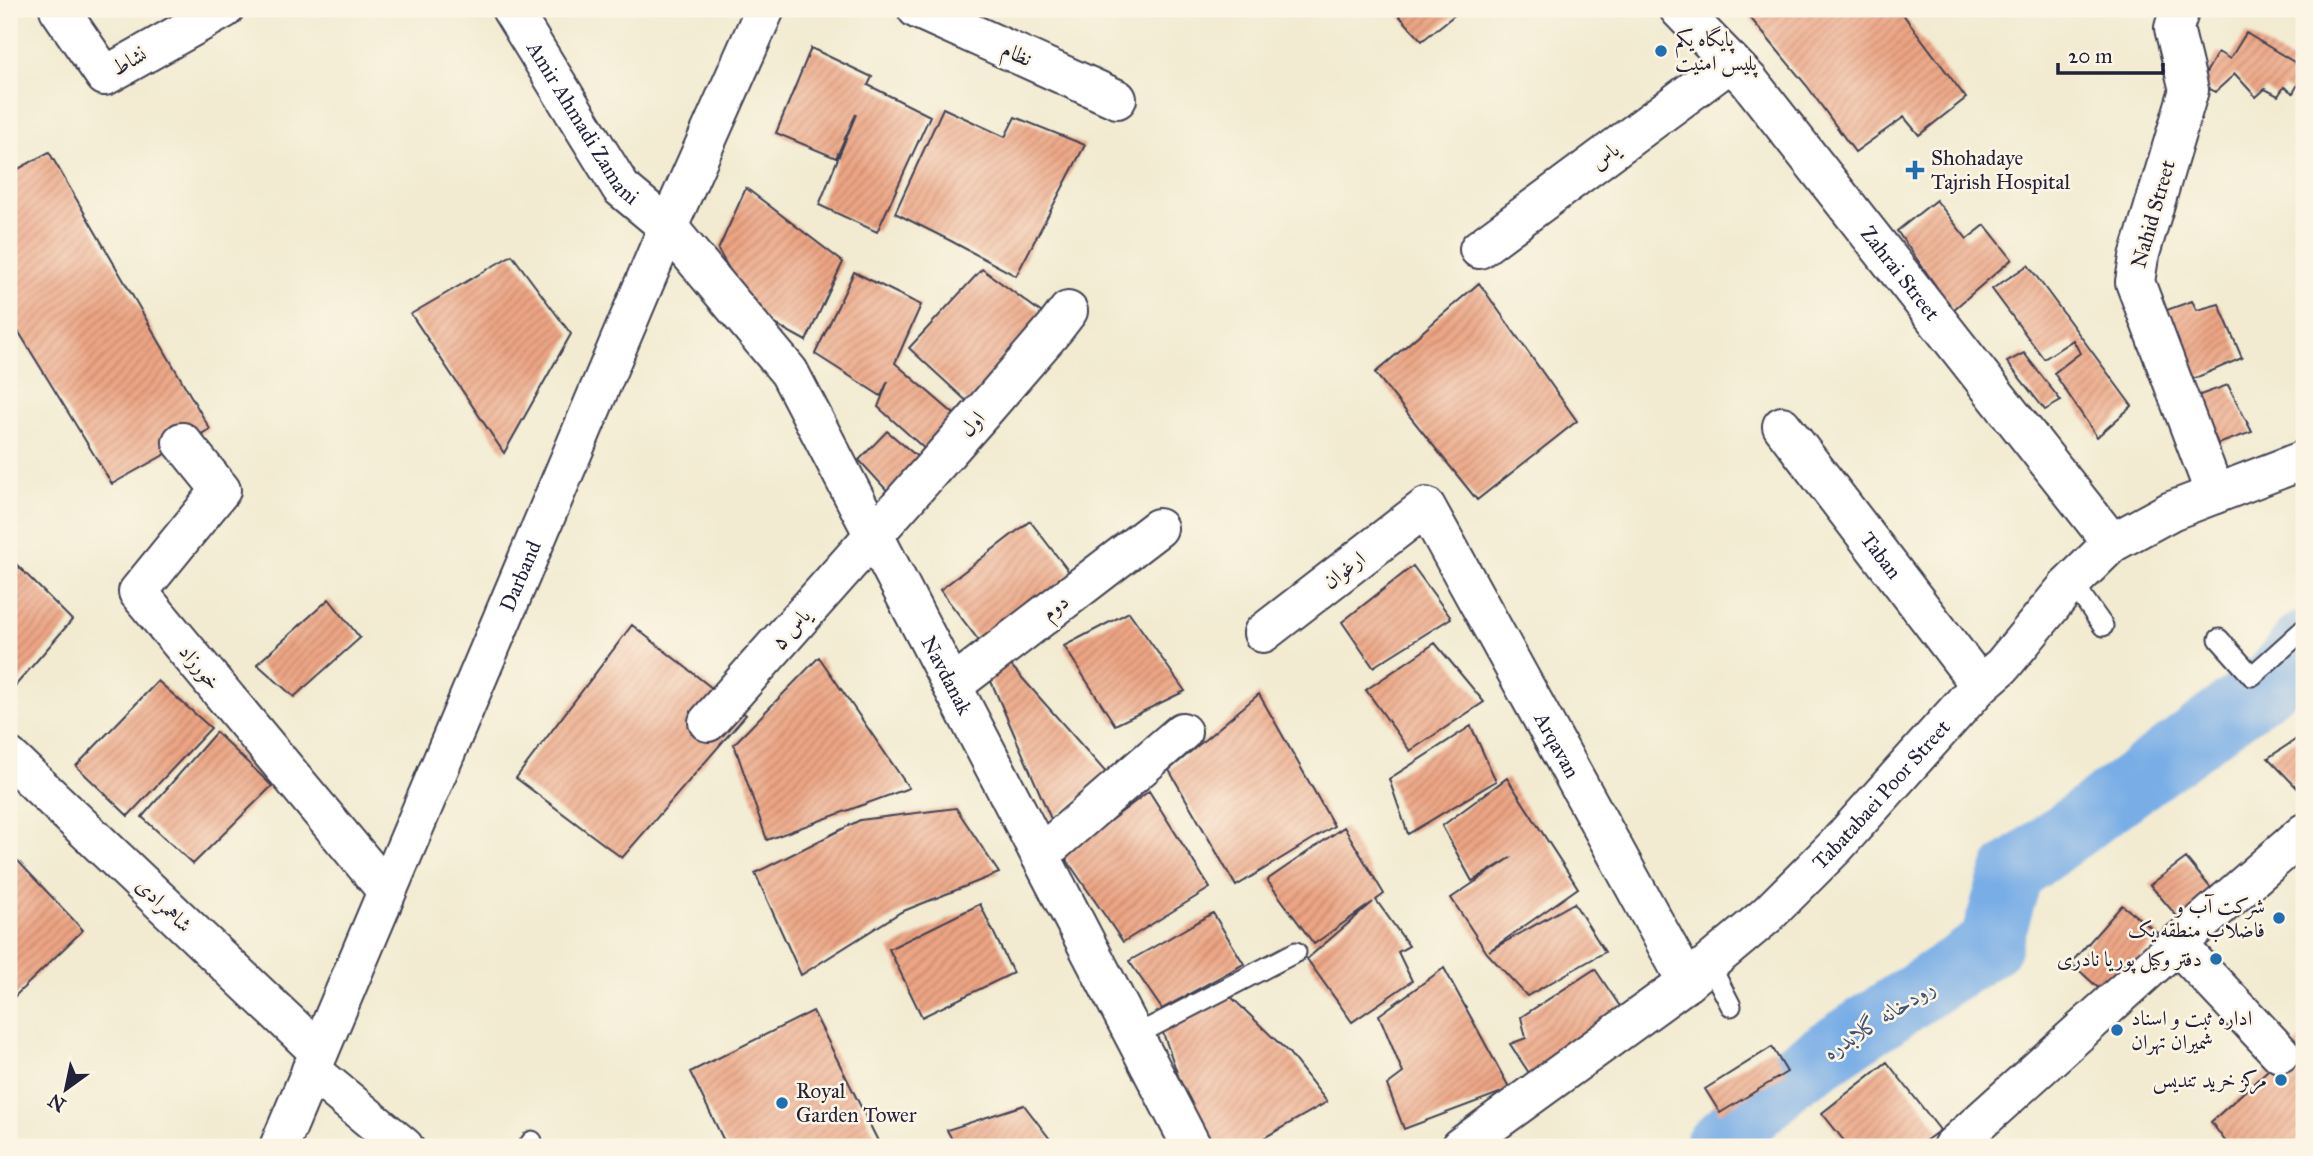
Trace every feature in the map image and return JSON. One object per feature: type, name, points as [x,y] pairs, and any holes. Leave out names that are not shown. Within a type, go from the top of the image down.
[{"type":"street","name":"نشاط","points":[[58,9],[105,76],[224,9]]},
{"type":"street","name":"Amir Ahmadi Zamani","points":[[511,9],[621,188],[668,227]]},
{"type":"street","name":"Darband","points":[[279,1147],[668,227],[765,9]]},
{"type":"street","name":"نظام","points":[[917,9],[1117,99]]},
{"type":"street","name":"Zahrai Street","points":[[1679,9],[1749,81],[2112,543]]},
{"type":"street","name":"Nahid Street","points":[[2180,9],[2174,28],[2189,90],[2139,257],[2135,282],[2215,494]]},
{"type":"street","name":"یاس","points":[[1479,249],[1731,62]]},
{"type":"street","name":"Navdanak","points":[[668,227],[789,372],[1192,1147]]},
{"type":"street","name":"اول","points":[[874,536],[1068,311]]},
{"type":"street","name":"Taban","points":[[1782,426],[1980,685]]},
{"type":"street","name":"خورزاد","points":[[182,442],[222,490],[138,592],[387,891]]},
{"type":"street","name":"Tabatabaei Poor Street","points":[[1460,1147],[1698,972],[1767,915],[1836,846],[1980,685],[2002,666],[2072,582],[2112,543],[2171,511],[2215,494],[2301,469]]},
{"type":"street","name":"Arqavan","points":[[1263,633],[1426,508],[1698,972]]},
{"type":"street","name":"دوم","points":[[952,686],[1158,528]]},
{"type":"street","name":"یاس ۵","points":[[708,722],[874,536]]},
{"type":"street","points":[[1040,855],[1182,732]]},
{"type":"street","name":"شاهمرادی","points":[[9,757],[404,1147]]},
{"type":"street","points":[[1952,1147],[2304,833]]},
{"type":"street","points":[[2177,944],[2280,1053]]},
{"type":"lane","points":[[2072,582],[2103,626]]},
{"type":"lane","points":[[2219,639],[2252,676],[2304,629]]},
{"type":"lane","points":[[1134,1036],[1296,952]]},
{"type":"lane","points":[[1698,972],[1731,1006]]},
{"type":"building","points":[[1393,9],[1462,9],[1422,41]]},
{"type":"building","points":[[1743,9],[1899,9],[1966,98],[1919,135],[1904,117],[1855,152],[1807,86]]},
{"type":"building","points":[[2246,33],[2304,68],[2304,74],[2293,93],[2284,87],[2278,96],[2265,89],[2256,97],[2235,74],[2215,92],[2200,83],[2218,52],[2230,59]]},
{"type":"building","points":[[811,48],[872,77],[868,85],[930,116],[877,232],[819,205],[856,114],[836,158],[776,133]]},
{"type":"building","points":[[943,108],[1005,137],[1015,117],[1085,145],[1016,276],[895,213]]},
{"type":"building","points":[[49,152],[210,429],[112,484],[9,316],[9,174]]},
{"type":"building","points":[[746,188],[843,262],[806,341],[755,313],[718,250]]},
{"type":"building","points":[[1936,200],[1967,239],[1985,225],[2012,259],[1953,310],[1897,231]]},
{"type":"building","points":[[512,255],[571,334],[504,453],[411,314]]},
{"type":"building","points":[[2028,265],[2132,406],[2097,437],[2054,373],[2080,353],[2073,340],[2044,359],[1992,289]]},
{"type":"building","points":[[982,269],[1046,316],[974,408],[909,348]]},
{"type":"building","points":[[854,272],[921,305],[895,363],[955,415],[927,451],[878,407],[888,381],[881,396],[815,354]]},
{"type":"building","points":[[1479,283],[1577,421],[1477,500],[1375,373]]},
{"type":"building","points":[[2192,301],[2197,310],[2219,304],[2242,358],[2193,379],[2164,311]]},
{"type":"building","points":[[2024,353],[2061,401],[2045,410],[2007,362]]},
{"type":"building","points":[[2228,385],[2252,432],[2218,444],[2197,396]]},
{"type":"building","points":[[887,431],[921,460],[892,496],[859,460]]},
{"type":"building","points":[[1030,521],[1073,577],[983,646],[940,590]]},
{"type":"building","points":[[9,557],[72,620],[9,693]]},
{"type":"building","points":[[1413,566],[1451,618],[1373,667],[1342,622]]},
{"type":"building","points":[[329,599],[360,638],[294,697],[257,664]]},
{"type":"building","points":[[1129,612],[1185,691],[1115,725],[1064,646]]},
{"type":"building","points":[[632,625],[746,715],[622,858],[516,778]]},
{"type":"building","points":[[1435,643],[1484,702],[1410,751],[1366,690]]},
{"type":"building","points":[[819,657],[909,788],[767,840],[734,744]]},
{"type":"building","points":[[1008,662],[1109,776],[1051,819],[990,679]]},
{"type":"building","points":[[158,681],[211,728],[128,816],[76,766]]},
{"type":"building","points":[[1259,694],[1334,826],[1236,886],[1169,770]]},
{"type":"building","points":[[1471,726],[1496,781],[1408,834],[1389,779]]},
{"type":"building","points":[[216,732],[272,786],[193,864],[142,817]]},
{"type":"building","points":[[2304,734],[2304,795],[2268,758]]},
{"type":"building","points":[[1507,778],[1578,888],[1489,951],[1574,903],[1605,952],[1527,996],[1487,953],[1451,898],[1512,857],[1472,881],[1442,826]]},
{"type":"building","points":[[1149,791],[1210,888],[1123,942],[1064,856]]},
{"type":"building","points":[[956,808],[999,873],[901,912],[801,975],[755,873],[860,820]]},
{"type":"building","points":[[1344,827],[1384,894],[1376,900],[1409,946],[1398,952],[1412,981],[1352,1022],[1307,959],[1373,902],[1314,944],[1267,880]]},
{"type":"building","points":[[2186,858],[2214,892],[2181,921],[2150,885]]},
{"type":"building","points":[[18,861],[83,930],[9,1002],[9,871]]},
{"type":"building","points":[[980,904],[1013,973],[922,1017],[889,949]]},
{"type":"building","points":[[2122,905],[2160,935],[2105,994],[2071,963]]},
{"type":"building","points":[[1213,913],[1244,964],[1162,1009],[1129,961]]},
{"type":"building","points":[[1444,968],[1510,1089],[1404,1129],[1387,1085],[1403,1073],[1379,1015]]},
{"type":"building","points":[[1595,969],[1623,1011],[1533,1079],[1510,1044],[1526,1038],[1521,1017]]},
{"type":"building","points":[[1223,989],[1289,1053],[1327,1102],[1248,1147],[1213,1147],[1192,1115],[1162,1030]]},
{"type":"building","name":"Royal Garden Tower","points":[[813,1011],[881,1147],[727,1147],[690,1072]]},
{"type":"building","name":"مرکز خرید تندیس","points":[[2304,1037],[2304,1147],[2226,1147],[2228,1145],[2211,1122]]},
{"type":"building","points":[[1772,1047],[1787,1072],[1720,1113],[1705,1089]]},
{"type":"building","points":[[1887,1062],[1940,1130],[1917,1147],[1849,1147],[1822,1113]]},
{"type":"building","points":[[1024,1105],[1056,1147],[956,1147],[947,1130]]},
{"type":"waterway","name":"رودخانه گلابدره","points":[[1715,1147],[1789,1078],[1990,945],[2012,873],[2273,681],[2304,642]]},
{"type":"place","name":"پایگاه یکم پلیس امنیت","points":[[1661,51]]},
{"type":"place","name":"Shohadaye Tajrish Hospital","points":[[1915,170]]},
{"type":"place","name":"شرکت آب و فاضلاب منطقه یک","points":[[2279,918]]},
{"type":"place","name":"دفتر وکیل پوریا نادری","points":[[2216,959]]},
{"type":"place","name":"اداره ثبت و اسناد شمیران تهران","points":[[2117,1030]]},
{"type":"place","name":"مرکز خرید تندیس","points":[[2281,1080]]},
{"type":"place","name":"Royal Garden Tower","points":[[782,1103]]}]
